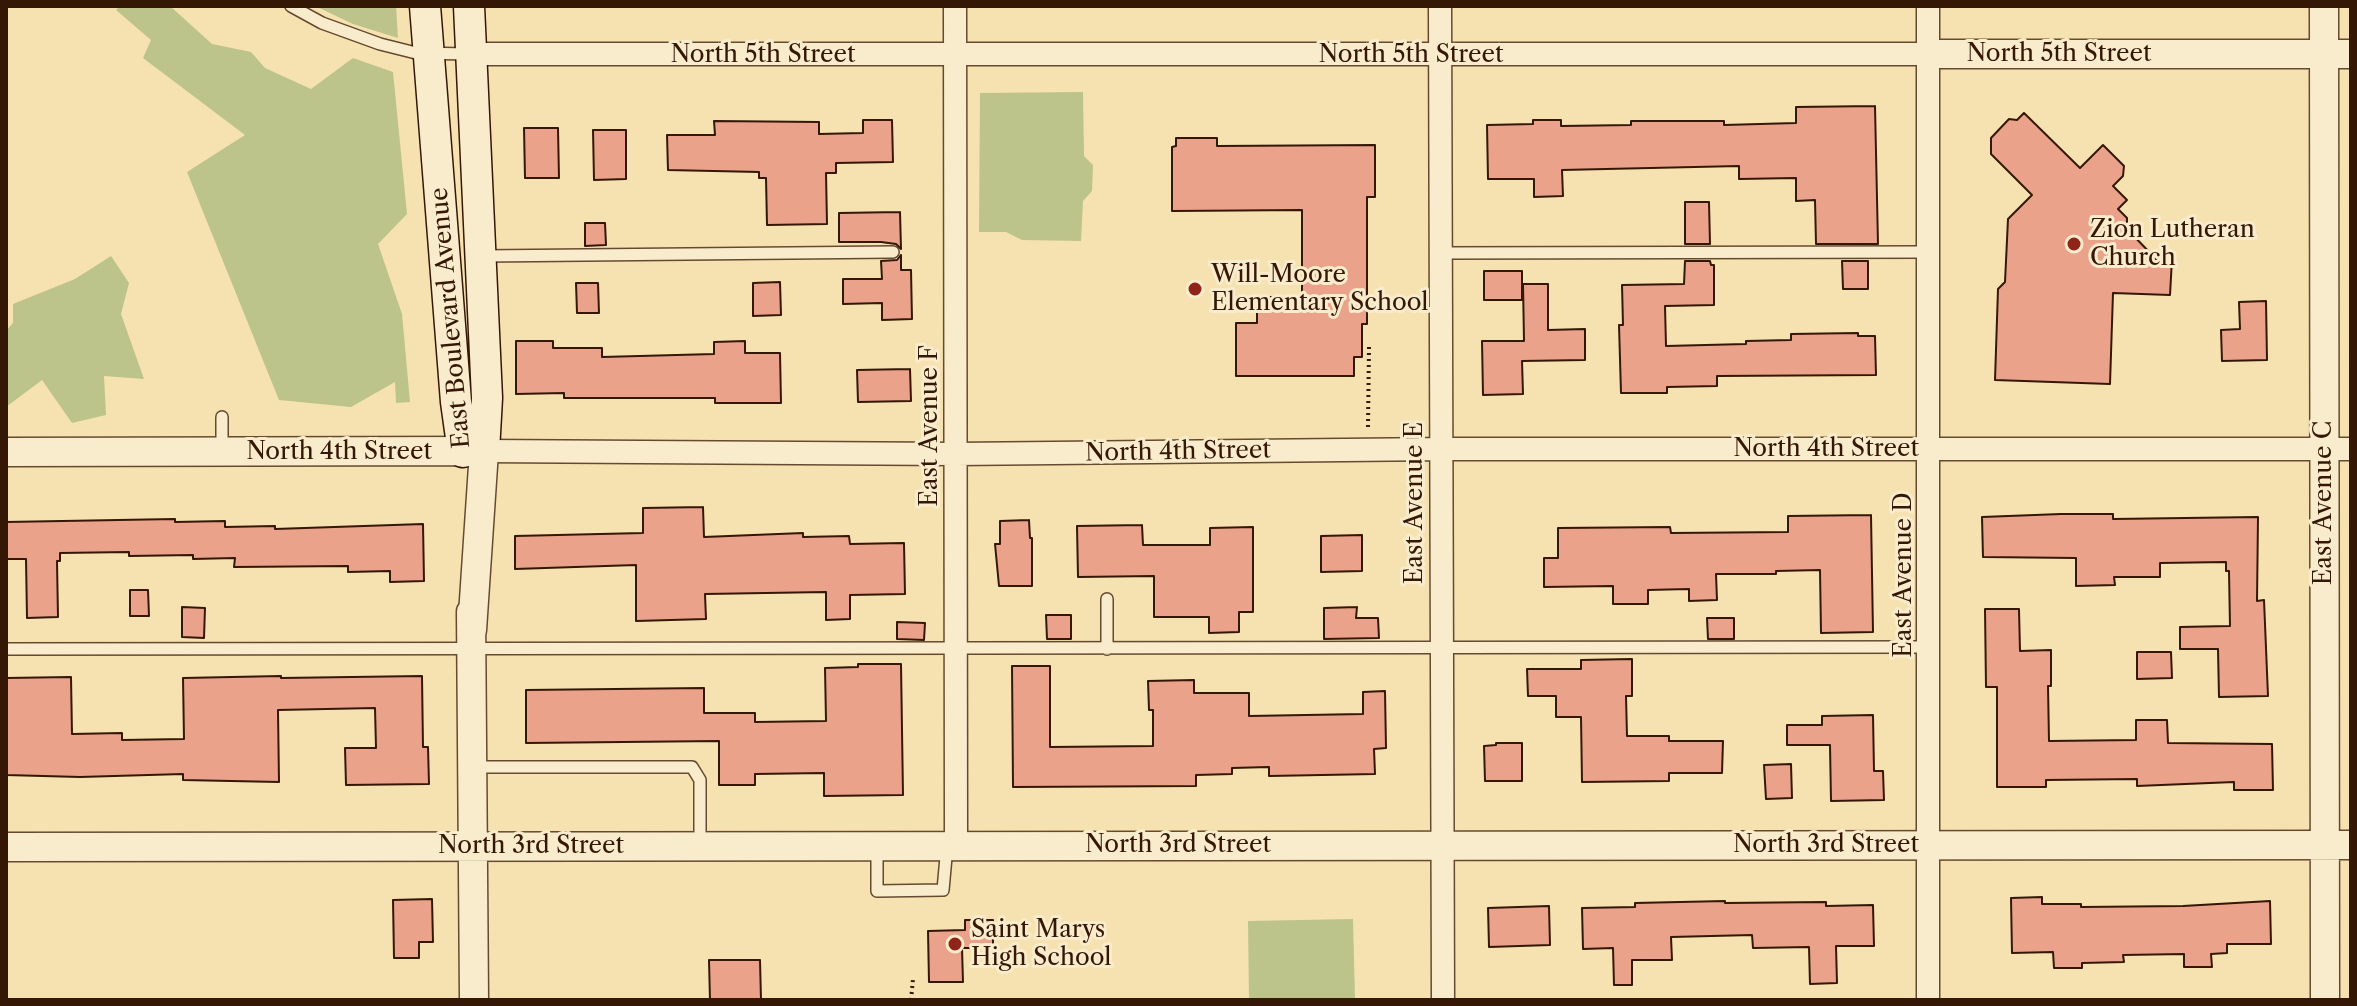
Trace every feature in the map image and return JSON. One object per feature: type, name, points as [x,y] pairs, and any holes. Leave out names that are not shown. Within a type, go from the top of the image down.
[{"type":"main road","name":"East Boulevard Avenue","points":[[425,6],[456,402],[473,452]]},
{"type":"main road","name":"East Boulevard Avenue","points":[[469,6],[487,398],[473,452]]},
{"type":"street","name":"East Avenue F","points":[[952,846],[956,648],[955,6]]},
{"type":"street","name":"East Avenue E","points":[[1440,6],[1443,1000]]},
{"type":"street","name":"East Avenue D","points":[[1928,6],[1928,1000]]},
{"type":"street","name":"East Avenue C","points":[[2324,6],[2338,54],[2338,845],[2325,1000]]},
{"type":"street","name":"North 5th Street","points":[[470,54],[2338,54]]},
{"type":"street","name":"North 4th Street","points":[[6,452],[956,454],[1441,449],[2337,449]]},
{"type":"street","name":"East Boulevard Avenue","points":[[473,452],[474,1000]]},
{"type":"street","name":"North 3rd Street","points":[[6,847],[2338,845]]},
{"type":"lane","points":[[291,6],[357,36],[403,50],[429,54],[470,54]]},
{"type":"lane","points":[[479,257],[893,252]]},
{"type":"lane","points":[[1440,253],[1929,252]]},
{"type":"lane","points":[[222,417],[223,452]]},
{"type":"lane","points":[[1107,599],[1107,649]]},
{"type":"lane","points":[[6,649],[472,639],[1107,649],[1930,647]]},
{"type":"lane","points":[[472,767],[692,767],[700,780],[700,846]]},
{"type":"lane","points":[[877,846],[877,891],[943,890],[952,846]]},
{"type":"path","points":[[1368,450],[1369,346]]},
{"type":"path","points":[[911,1000],[913,979]]},
{"type":"green space","points":[[120,6],[170,6],[212,44],[251,52],[265,68],[311,89],[353,58],[393,72],[407,214],[378,244],[402,314],[410,402],[396,403],[395,382],[351,407],[279,400],[187,172],[245,135],[143,58],[151,40],[116,10]]},
{"type":"green space","points":[[315,6],[396,6],[398,38],[353,24]]},
{"type":"green space","points":[[1083,92],[1084,156],[1093,165],[1092,191],[1083,201],[1081,241],[1022,240],[1006,232],[979,232],[980,93]]},
{"type":"green space","points":[[111,256],[129,283],[121,314],[144,379],[104,376],[106,415],[72,423],[42,380],[6,407],[6,331],[13,323],[13,304],[75,279]]},
{"type":"green space","points":[[1353,919],[1355,1000],[1249,1000],[1248,921]]},
{"type":"building","points":[[1875,106],[1878,244],[1816,244],[1815,200],[1796,201],[1796,178],[1739,179],[1739,166],[1562,170],[1563,196],[1534,197],[1534,179],[1488,179],[1487,125],[1533,124],[1533,120],[1561,120],[1561,126],[1631,125],[1631,121],[1724,121],[1724,125],[1796,123],[1796,107]]},
{"type":"building","name":"Zion Lutheran Church","points":[[2024,113],[2080,168],[2103,145],[2124,166],[2123,176],[2113,186],[2127,200],[2118,209],[2127,218],[2127,229],[2156,259],[2172,259],[2170,295],[2113,293],[2110,384],[1995,380],[1998,289],[2005,282],[2008,219],[2032,195],[1991,154],[1991,138],[2009,119],[2017,120]]},
{"type":"building","points":[[863,120],[892,120],[893,162],[836,163],[836,173],[826,173],[827,224],[767,225],[766,178],[759,178],[759,172],[668,170],[667,135],[715,135],[714,121],[819,122],[819,134],[863,133]]},
{"type":"building","points":[[524,128],[558,128],[559,178],[525,178]]},
{"type":"building","points":[[593,130],[626,130],[626,179],[594,180]]},
{"type":"building","points":[[1176,138],[1217,138],[1217,146],[1375,145],[1375,197],[1367,197],[1367,324],[1362,324],[1362,357],[1354,357],[1354,376],[1236,376],[1236,323],[1257,323],[1257,297],[1302,297],[1302,210],[1172,211],[1172,147],[1176,146]]},
{"type":"building","points":[[1685,202],[1709,202],[1710,244],[1685,244]]},
{"type":"building","points":[[900,212],[901,249],[896,244],[881,242],[839,242],[839,213]]},
{"type":"building","points":[[585,223],[605,223],[606,245],[585,246]]},
{"type":"building","points":[[901,255],[901,270],[911,270],[912,319],[882,320],[882,303],[843,304],[843,279],[882,279],[881,261],[897,260]]},
{"type":"building","points":[[1685,261],[1710,261],[1714,265],[1714,305],[1665,306],[1666,346],[1791,340],[1791,334],[1858,333],[1858,336],[1875,336],[1876,375],[1717,376],[1717,386],[1667,387],[1667,393],[1621,393],[1619,325],[1623,325],[1622,285],[1684,284]]},
{"type":"building","points":[[1842,261],[1868,261],[1868,289],[1843,289]]},
{"type":"building","points":[[1484,271],[1522,271],[1522,300],[1484,300]]},
{"type":"building","points":[[780,282],[781,315],[753,316],[753,283]]},
{"type":"building","points":[[576,283],[598,283],[599,313],[577,313]]},
{"type":"building","points":[[1523,284],[1548,284],[1548,330],[1585,329],[1585,360],[1522,361],[1523,394],[1483,395],[1482,341],[1524,341]]},
{"type":"building","points":[[2266,301],[2267,360],[2222,361],[2221,330],[2240,329],[2239,302]]},
{"type":"building","points":[[516,341],[553,341],[553,348],[602,348],[602,357],[714,354],[714,342],[745,341],[745,353],[780,353],[781,403],[715,403],[715,398],[564,398],[564,393],[516,394]]},
{"type":"building","points":[[910,369],[911,401],[858,402],[857,370]]},
{"type":"building","points":[[703,507],[704,537],[803,533],[803,537],[849,536],[850,544],[904,543],[905,594],[850,595],[850,619],[826,620],[826,592],[705,594],[706,619],[636,621],[636,565],[515,569],[515,536],[643,533],[643,508]]},
{"type":"building","points":[[2113,514],[2113,519],[2258,517],[2257,601],[2264,600],[2268,696],[2219,697],[2218,649],[2180,649],[2180,627],[2230,626],[2229,571],[2226,571],[2226,562],[2160,563],[2160,577],[2114,577],[2115,585],[2076,586],[2076,558],[1983,557],[1982,517]]},
{"type":"building","points":[[1871,515],[1873,632],[1821,633],[1820,570],[1716,574],[1717,600],[1689,601],[1689,589],[1648,590],[1648,604],[1613,604],[1613,586],[1544,587],[1544,558],[1558,558],[1558,528],[1670,527],[1671,533],[1788,532],[1788,516]]},
{"type":"building","points":[[175,519],[175,522],[225,521],[225,527],[275,526],[275,529],[423,524],[424,581],[390,582],[390,571],[348,572],[348,566],[234,567],[235,558],[129,556],[129,552],[60,553],[60,561],[57,561],[58,617],[27,618],[26,559],[6,559],[6,522]]},
{"type":"building","points":[[1029,520],[1032,586],[999,586],[995,544],[1000,544],[1000,521]]},
{"type":"building","points":[[1142,525],[1143,545],[1210,545],[1210,528],[1253,527],[1253,612],[1239,612],[1239,632],[1209,633],[1209,617],[1154,617],[1154,576],[1078,577],[1077,526]]},
{"type":"building","points":[[1362,535],[1362,571],[1321,572],[1321,536]]},
{"type":"building","points":[[130,590],[148,590],[149,616],[130,616]]},
{"type":"building","points":[[182,607],[205,608],[204,638],[182,637]]},
{"type":"building","points":[[1357,607],[1356,618],[1378,618],[1379,638],[1324,639],[1324,608]]},
{"type":"building","points":[[1985,609],[2019,609],[2020,651],[2051,650],[2049,741],[2136,740],[2136,720],[2167,720],[2168,743],[2272,744],[2273,790],[2234,790],[2234,782],[2137,786],[2137,779],[2046,780],[2046,787],[1997,787],[1997,687],[1986,687]]},
{"type":"building","points":[[1046,615],[1071,615],[1071,639],[1047,639]]},
{"type":"building","points":[[1707,618],[1734,618],[1734,639],[1708,639]]},
{"type":"building","points":[[897,622],[925,623],[924,640],[897,639]]},
{"type":"building","points":[[2137,652],[2171,652],[2172,678],[2137,679]]},
{"type":"building","points":[[1632,659],[1632,696],[1626,696],[1627,736],[1669,736],[1669,741],[1723,741],[1722,773],[1669,773],[1669,781],[1582,782],[1581,717],[1556,717],[1556,696],[1528,696],[1527,669],[1581,669],[1581,660]]},
{"type":"building","points":[[858,664],[901,664],[903,795],[824,796],[824,773],[755,774],[755,785],[719,785],[719,741],[526,743],[526,690],[704,688],[704,713],[755,713],[755,722],[826,721],[825,668],[858,667]]},
{"type":"building","points":[[1012,666],[1050,666],[1050,747],[1153,746],[1153,710],[1149,710],[1148,681],[1194,680],[1194,693],[1249,693],[1249,716],[1363,714],[1363,692],[1385,691],[1386,748],[1374,749],[1375,774],[1269,776],[1269,767],[1232,768],[1232,774],[1196,775],[1196,786],[1013,787]]},
{"type":"building","points":[[422,676],[423,747],[428,747],[429,784],[346,785],[345,748],[376,748],[375,708],[278,710],[279,782],[183,780],[183,774],[80,777],[6,775],[6,678],[71,677],[72,734],[122,733],[122,740],[184,739],[183,678]]},
{"type":"building","points":[[1873,715],[1874,771],[1883,771],[1884,800],[1831,801],[1830,745],[1787,745],[1787,725],[1822,725],[1822,716]]},
{"type":"building","points":[[1522,743],[1522,781],[1485,781],[1484,746]]},
{"type":"building","points":[[1791,764],[1792,798],[1766,799],[1764,765]]},
{"type":"building","points":[[2042,897],[2042,904],[2081,904],[2081,907],[2270,901],[2271,944],[2227,944],[2227,953],[2211,954],[2212,967],[2184,967],[2184,954],[2123,955],[2124,962],[2082,963],[2082,968],[2054,968],[2053,952],[2012,953],[2011,898]]},
{"type":"building","points":[[432,899],[433,942],[419,942],[419,958],[394,958],[393,900]]},
{"type":"building","points":[[1725,901],[1873,905],[1874,946],[1836,946],[1837,983],[1810,984],[1809,947],[1753,948],[1752,935],[1671,937],[1672,960],[1632,960],[1632,985],[1614,985],[1613,948],[1583,949],[1582,908],[1635,907],[1635,903]]},
{"type":"building","points":[[1549,906],[1550,945],[1489,947],[1488,908]]},
{"type":"building","points":[[965,920],[993,920],[993,948],[962,948],[963,982],[929,982],[928,931],[965,930]]},
{"type":"building","points":[[709,960],[760,960],[761,1000],[710,1000]]},
{"type":"place","name":"Zion Lutheran Church","points":[[2074,244]]},
{"type":"place","name":"Will-Moore Elementary School","points":[[1195,289]]},
{"type":"place","name":"Saint Marys High School","points":[[955,944]]}]
